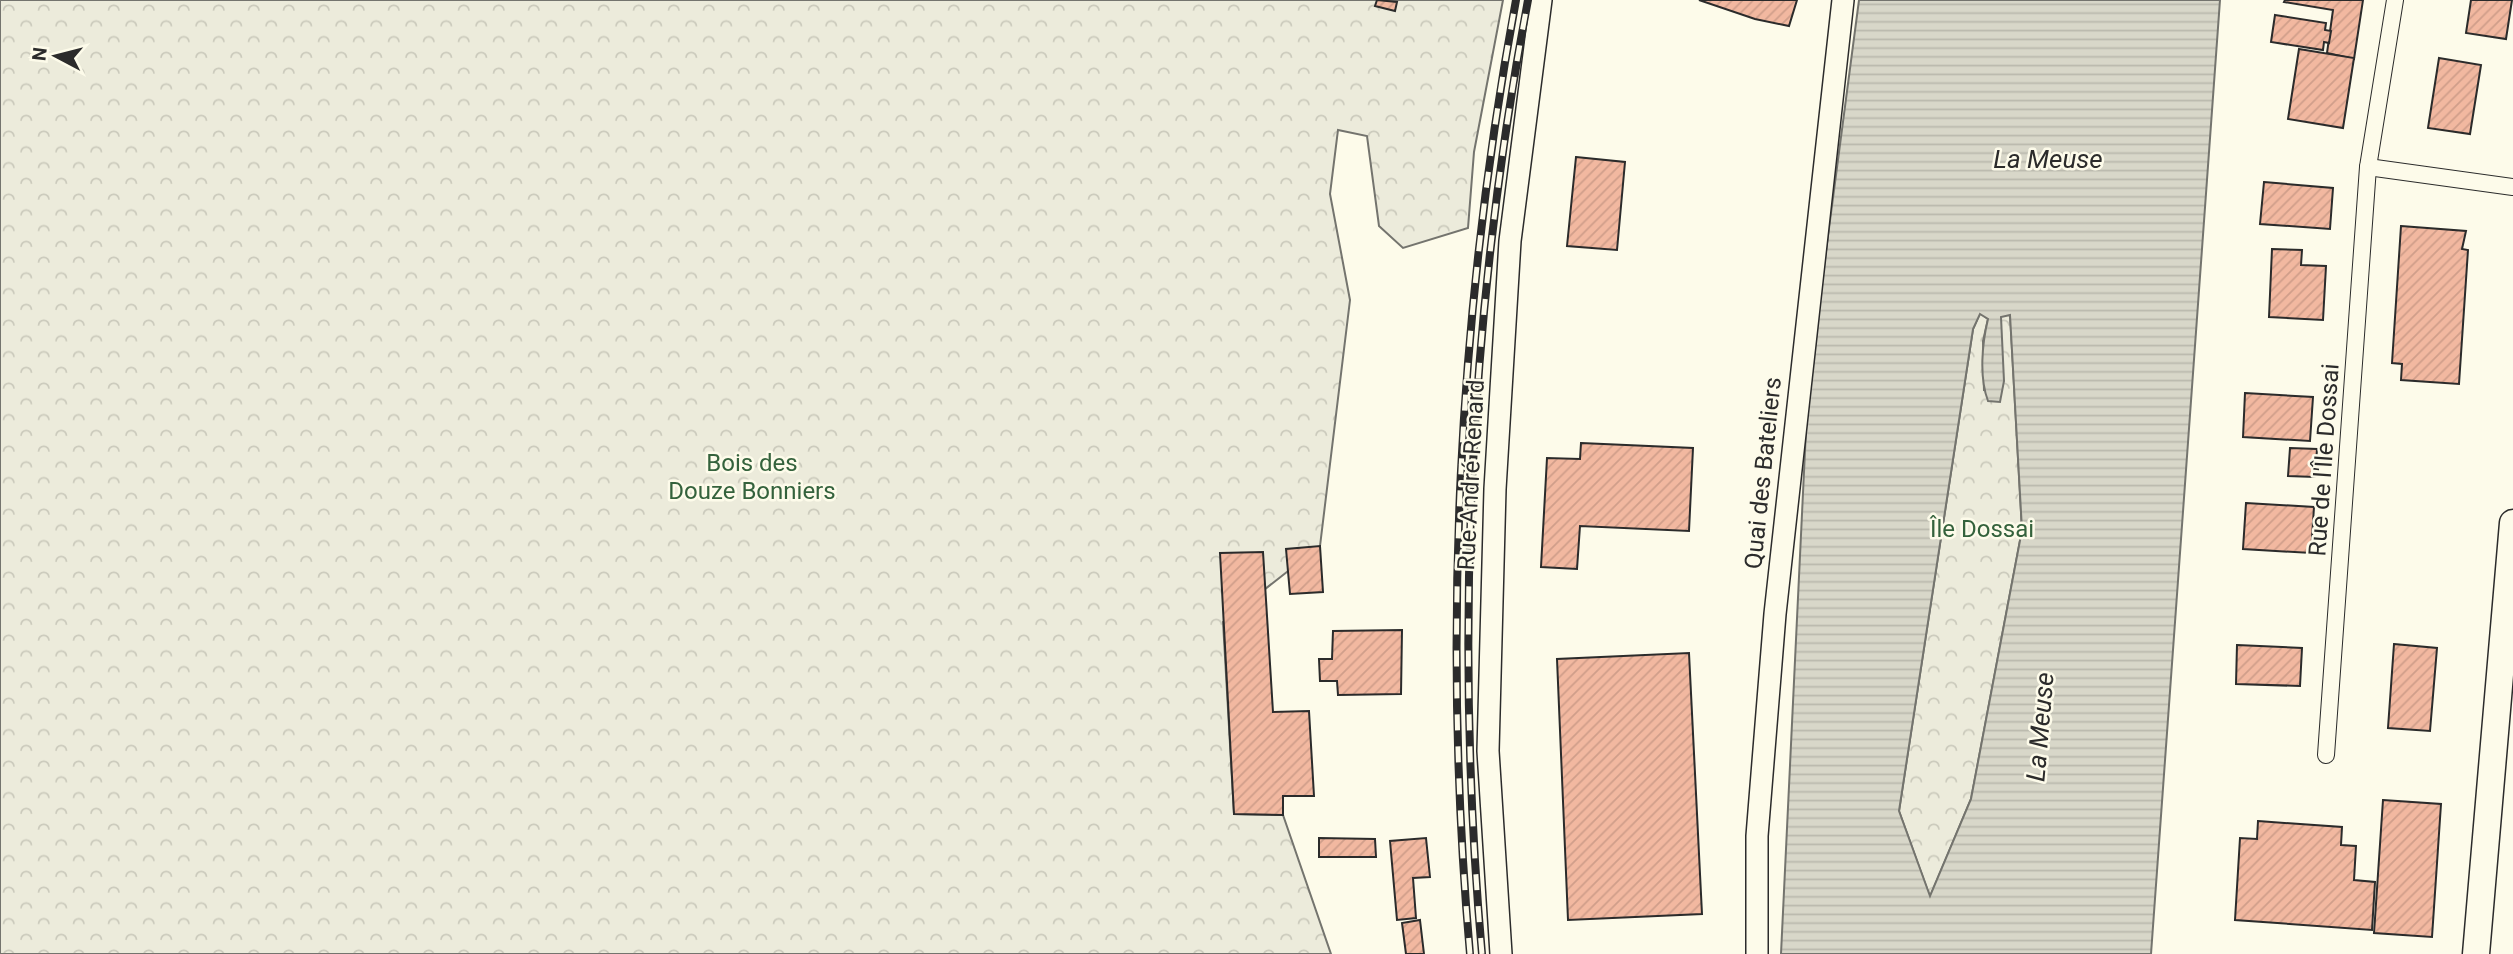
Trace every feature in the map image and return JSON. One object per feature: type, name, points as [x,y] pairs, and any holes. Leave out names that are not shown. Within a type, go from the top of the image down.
[{"type":"main road","points":[[2476,954],[2513,523]]},
{"type":"street","name":"Rue André Renard","points":[[1501,954],[1488,751],[1495,489],[1510,240],[1541,0]]},
{"type":"street","name":"Quai des Bateliers","points":[[1757,954],[1757,836],[1775,614],[1843,0]]},
{"type":"street","name":"Rue de l'Île Dossai","points":[[2326,755],[2368,167],[2395,0]]},
{"type":"street","points":[[2368,167],[2513,187]]},
{"type":"green space","name":"Bois des Douze Bonniers","points":[[0,0],[1503,0],[1474,152],[1468,228],[1403,248],[1379,226],[1367,136],[1338,130],[1330,194],[1350,300],[1320,546],[1223,622],[1234,814],[1283,815],[1331,954],[0,954]]},
{"type":"green space","name":"Île Dossai","points":[[1980,313],[1988,319],[1983,341],[1984,391],[2001,316],[2010,314],[2022,530],[1971,799],[1930,897],[1899,811],[1973,329]]},
{"type":"water","name":"La Meuse","points":[[1859,0],[2220,0],[2151,954],[1781,954],[1808,388]],"holes":[[[1980,314],[1988,319],[1983,350],[1983,382],[1988,401],[2000,402],[2004,381],[2001,317],[2010,315],[2022,530],[1971,799],[1930,896],[1899,811],[1973,329]]]},
{"type":"building","points":[[1377,0],[1397,2],[1395,11],[1375,6]]},
{"type":"building","points":[[1699,0],[1797,0],[1789,26],[1755,19]]},
{"type":"building","points":[[2363,0],[2354,59],[2327,53],[2333,10],[2284,2]]},
{"type":"building","points":[[2471,0],[2512,0],[2506,39],[2466,33]]},
{"type":"building","points":[[2275,15],[2326,23],[2325,30],[2331,31],[2329,43],[2324,42],[2323,50],[2271,42]]},
{"type":"building","points":[[2299,49],[2354,58],[2343,128],[2288,119]]},
{"type":"building","points":[[2439,58],[2481,65],[2470,134],[2428,128]]},
{"type":"building","points":[[1576,157],[1625,162],[1617,250],[1567,246]]},
{"type":"building","points":[[2264,182],[2333,188],[2330,229],[2260,224]]},
{"type":"building","points":[[2401,226],[2466,231],[2462,249],[2468,250],[2459,384],[2401,380],[2402,364],[2392,363]]},
{"type":"building","points":[[2272,249],[2302,250],[2301,265],[2326,266],[2323,320],[2269,317]]},
{"type":"building","points":[[2245,393],[2313,397],[2310,441],[2243,437]]},
{"type":"building","points":[[1581,443],[1693,448],[1689,531],[1580,526],[1577,569],[1541,567],[1547,458],[1580,459]]},
{"type":"building","points":[[2290,448],[2317,449],[2315,477],[2288,476]]},
{"type":"building","points":[[2246,503],[2314,507],[2311,553],[2243,549]]},
{"type":"building","points":[[1320,546],[1323,592],[1290,594],[1286,549]]},
{"type":"building","points":[[1263,552],[1273,712],[1309,711],[1314,796],[1283,796],[1283,815],[1234,814],[1220,553]]},
{"type":"building","points":[[1402,630],[1401,694],[1338,695],[1337,681],[1320,681],[1319,659],[1332,659],[1333,631]]},
{"type":"building","points":[[2394,644],[2437,648],[2430,731],[2388,728]]},
{"type":"building","points":[[2237,645],[2302,648],[2300,686],[2236,684]]},
{"type":"building","points":[[1689,653],[1702,914],[1568,920],[1557,659]]},
{"type":"building","points":[[2383,800],[2441,804],[2432,937],[2374,933]]},
{"type":"building","points":[[2258,821],[2342,827],[2341,845],[2356,846],[2354,880],[2375,882],[2372,930],[2235,920],[2240,838],[2257,839]]},
{"type":"building","points":[[1319,838],[1375,839],[1376,857],[1319,857]]},
{"type":"building","points":[[1426,838],[1430,877],[1413,878],[1416,918],[1397,920],[1390,841]]},
{"type":"building","points":[[1420,920],[1424,954],[1406,954],[1402,923]]},
{"type":"railway","points":[[1470,954],[1457,715],[1461,476],[1480,236],[1516,0]]},
{"type":"railway","points":[[1482,954],[1469,715],[1472,476],[1492,236],[1528,0]]}]
